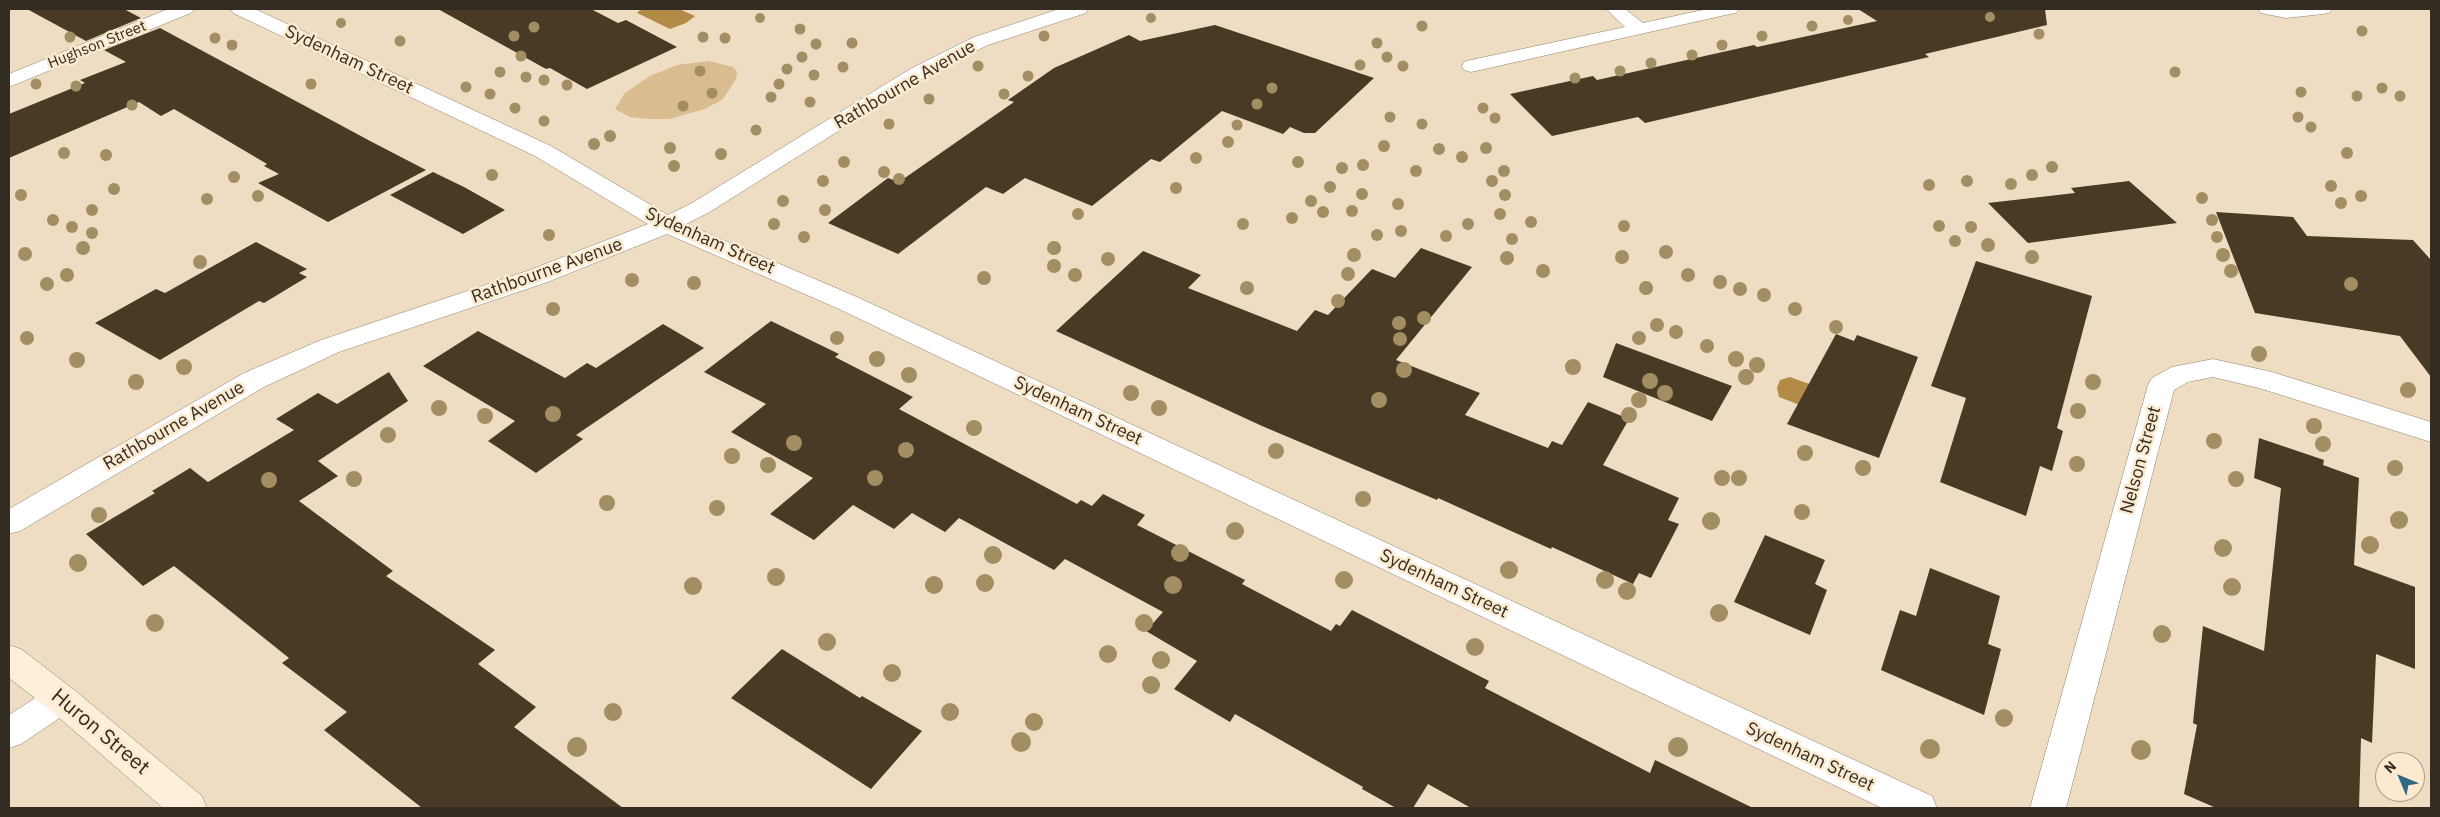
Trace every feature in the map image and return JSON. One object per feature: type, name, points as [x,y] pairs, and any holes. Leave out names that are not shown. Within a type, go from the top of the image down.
[{"type":"main road","name":"Huron Street","points":[[9,659],[61,699],[189,808]]},
{"type":"street","name":"Hughson Street","points":[[9,81],[184,9]]},
{"type":"street","name":"Sydenham Street","points":[[240,9],[543,151],[667,224],[848,302],[1919,808]]},
{"type":"street","name":"Rathbourne Avenue","points":[[9,522],[213,402],[319,350],[536,277],[667,224],[700,208],[919,72],[981,41],[1034,22],[1080,9]]},
{"type":"street","name":"Nelson Street","points":[[2048,808],[2162,385],[2182,374],[2213,368],[2262,379],[2431,432]]},
{"type":"street","points":[[9,733],[61,699]]},
{"type":"lane","points":[[1615,9],[1639,29]]},
{"type":"lane","points":[[1471,66],[1730,9]]},
{"type":"lane","points":[[2267,9],[2286,13],[2323,9]]},
{"type":"shaded area","points":[[641,9],[679,9],[695,16],[686,23],[670,29],[637,13]]},
{"type":"shaded area","points":[[709,61],[733,67],[737,72],[736,79],[723,99],[705,109],[669,119],[649,119],[630,117],[615,109],[625,93],[650,76],[677,65]]},
{"type":"shaded area","points":[[1790,377],[1859,402],[1849,424],[1779,397],[1777,388],[1780,380]]},
{"type":"building","points":[[27,9],[124,9],[141,18],[86,41]]},
{"type":"building","points":[[438,9],[591,9],[618,23],[626,20],[677,47],[587,89],[550,68],[546,69]]},
{"type":"building","points":[[1858,9],[2045,9],[2047,25],[1925,54],[1929,57],[1645,123],[1638,117],[1552,136],[1510,94],[1593,76],[1597,80],[1754,45],[1757,47],[1877,21]]},
{"type":"building","points":[[1215,25],[1374,78],[1315,133],[1304,133],[1290,127],[1283,134],[1222,111],[1160,162],[1151,159],[1092,206],[1025,178],[1003,194],[986,187],[898,254],[828,223],[888,178],[899,182],[1014,102],[1008,100],[1054,68],[1129,35],[1140,41]]},
{"type":"building","points":[[160,28],[426,170],[328,222],[258,183],[279,174],[264,166],[267,164],[174,109],[161,116],[139,102],[9,158],[9,114],[85,83],[80,80],[126,62],[104,50]]},
{"type":"building","points":[[433,172],[505,210],[463,234],[390,195]]},
{"type":"building","points":[[2129,181],[2177,223],[2028,243],[1988,203],[2075,193],[2071,188]]},
{"type":"building","points":[[2216,212],[2293,217],[2307,236],[2413,240],[2431,260],[2431,377],[2400,336],[2255,313]]},
{"type":"building","points":[[256,242],[307,269],[299,273],[307,277],[264,303],[259,301],[160,360],[95,323],[156,289],[165,293]]},
{"type":"building","points":[[1421,248],[1472,267],[1396,360],[1480,393],[1465,415],[1548,448],[1552,441],[1562,445],[1588,402],[1629,419],[1603,465],[1679,498],[1668,520],[1679,524],[1651,578],[1639,573],[1633,584],[1438,498],[1437,500],[1262,426],[1056,331],[1143,251],[1201,275],[1188,288],[1297,331],[1315,310],[1328,315],[1372,269],[1395,278]]},
{"type":"building","points":[[1976,261],[2092,296],[2057,428],[2063,431],[2052,471],[2040,466],[2026,516],[1940,482],[1966,398],[1931,386]]},
{"type":"building","points":[[771,321],[839,354],[835,357],[913,397],[899,409],[1077,504],[1081,500],[1092,506],[1103,494],[1145,515],[1137,525],[1245,580],[1242,584],[1331,631],[1336,624],[1340,626],[1352,610],[1489,681],[1485,688],[1650,773],[1655,760],[1753,808],[1471,808],[1428,784],[1413,808],[1396,808],[1235,714],[1230,722],[1174,689],[1197,661],[1146,631],[1163,612],[1065,559],[1054,570],[959,518],[945,532],[912,513],[894,529],[853,505],[814,540],[770,514],[813,478],[731,432],[766,404],[704,372]]},
{"type":"building","points":[[663,324],[704,348],[576,435],[583,439],[536,473],[488,441],[515,421],[423,366],[478,331],[565,378],[587,363],[596,368]]},
{"type":"building","points":[[1836,334],[1854,341],[1857,335],[1918,357],[1879,458],[1787,424]]},
{"type":"building","points":[[1616,343],[1732,386],[1712,421],[1603,377]]},
{"type":"building","points":[[389,372],[408,401],[318,461],[338,476],[299,501],[393,571],[386,576],[495,650],[478,664],[536,707],[514,727],[623,808],[422,808],[324,730],[347,712],[282,663],[289,658],[174,566],[143,586],[86,534],[155,493],[152,491],[190,468],[208,482],[294,430],[276,419],[318,393],[337,404]]},
{"type":"building","points":[[2259,438],[2324,460],[2323,465],[2359,478],[2354,565],[2415,587],[2415,669],[2376,654],[2372,743],[2361,738],[2359,808],[2216,808],[2184,794],[2197,725],[2193,723],[2203,626],[2264,651],[2281,488],[2254,478]]},
{"type":"building","points":[[1765,535],[1825,560],[1815,584],[1827,590],[1810,635],[1734,602]]},
{"type":"building","points":[[1930,568],[2000,596],[1988,644],[2001,649],[1984,715],[1881,670],[1900,610],[1916,616]]},
{"type":"building","points":[[782,649],[860,698],[862,696],[922,731],[871,789],[731,698]]}]
